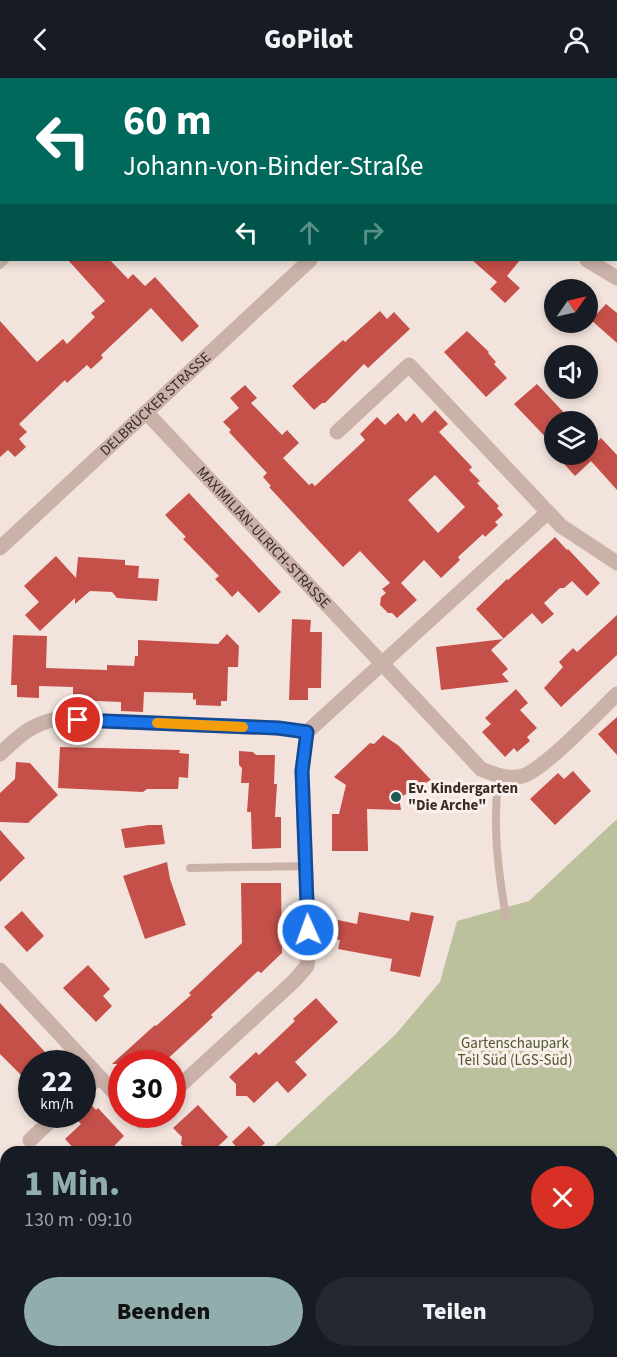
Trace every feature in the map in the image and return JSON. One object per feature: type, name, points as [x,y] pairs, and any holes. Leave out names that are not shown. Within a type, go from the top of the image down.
[{"type":"street","name":"DELBRÜCKER STRASSE","points":[[0,549],[309,261]]},
{"type":"street","points":[[588,261],[617,278]]},
{"type":"street","points":[[337,432],[409,365],[561,526],[617,563]]},
{"type":"street","name":"MAXIMILIAN-ULRICH-STRASSE","points":[[146,411],[481,769],[499,776]]},
{"type":"street","points":[[186,1080],[294,981],[307,966],[309,951],[302,771],[307,732],[548,513]]},
{"type":"street","points":[[499,776],[521,777],[537,768],[617,694]]},
{"type":"street","points":[[0,754],[25,731],[39,723],[56,719],[278,728],[307,732]]},
{"type":"street","points":[[0,970],[108,1086]]},
{"type":"street","points":[[96,1080],[99,1077]]},
{"type":"street","points":[[30,1140],[43,1128]]},
{"type":"lane","points":[[499,776],[495,807],[497,862],[506,917]]},
{"type":"lane","points":[[190,868],[306,866]]},
{"type":"green space","name":"Gartenschaupark Teil Süd (LGS-Süd)","points":[[617,819],[617,1146],[275,1146],[395,1035],[440,982],[457,921],[529,901]]},
{"type":"building","points":[[69,261],[111,261],[128,279],[133,274],[145,286],[155,277],[199,326],[182,342],[151,308],[101,355],[103,358],[91,369],[87,365],[67,383],[65,380],[19,424],[27,432],[19,439],[26,447],[15,457],[8,450],[0,457],[0,321],[37,362],[63,339],[67,344],[95,317],[91,313],[105,301]]},
{"type":"building","points":[[473,261],[519,261],[507,276],[520,288],[505,303],[490,289],[497,282]]},
{"type":"building","points":[[606,304],[617,313],[617,343],[598,326],[598,313]]},
{"type":"building","points":[[380,311],[387,319],[394,312],[410,329],[368,368],[364,364],[325,403],[314,410],[292,386],[343,340],[345,342]]},
{"type":"building","points":[[467,331],[489,352],[496,362],[494,364],[507,378],[486,397],[444,352]]},
{"type":"building","points":[[537,384],[544,391],[544,399],[551,399],[562,411],[544,411],[544,435],[514,404]]},
{"type":"building","points":[[245,385],[257,398],[251,403],[282,435],[287,430],[299,443],[283,458],[309,485],[312,483],[315,486],[365,440],[360,434],[377,417],[385,425],[398,413],[406,422],[414,413],[422,423],[435,410],[448,424],[439,432],[472,467],[469,470],[480,481],[477,483],[499,506],[497,508],[503,515],[495,522],[498,525],[485,537],[483,534],[458,557],[460,560],[441,578],[424,560],[401,583],[417,600],[397,618],[380,605],[381,597],[386,593],[382,589],[390,583],[360,551],[343,567],[269,487],[271,486],[263,477],[267,473],[229,432],[231,430],[223,422],[239,408],[230,398]],"holes":[[[435,475],[465,507],[438,533],[408,500]]]},
{"type":"building","points":[[601,438],[617,455],[617,490],[595,465],[598,465],[598,441]]},
{"type":"building","points":[[565,465],[587,465],[575,476]]},
{"type":"building","points":[[189,493],[281,592],[259,613],[238,591],[232,597],[215,579],[219,576],[183,539],[186,537],[165,515]]},
{"type":"building","points":[[555,537],[600,583],[587,596],[572,581],[564,588],[560,588],[544,603],[554,614],[542,624],[532,613],[504,639],[476,609]]},
{"type":"building","points":[[56,556],[76,578],[78,557],[125,560],[125,565],[139,566],[138,578],[159,579],[157,601],[117,598],[112,592],[90,591],[75,604],[75,598],[40,631],[25,615],[39,602],[24,586]]},
{"type":"building","points":[[617,615],[617,655],[561,707],[544,688],[563,667],[559,662],[573,648],[577,652]]},
{"type":"building","points":[[292,619],[311,620],[310,632],[322,632],[321,688],[308,688],[308,700],[289,700]]},
{"type":"building","points":[[227,634],[239,646],[238,667],[228,667],[227,701],[221,701],[221,706],[196,705],[193,693],[144,692],[143,712],[121,711],[121,702],[73,700],[73,687],[39,686],[39,698],[17,697],[17,685],[11,685],[13,635],[47,636],[46,668],[107,670],[107,665],[134,666],[135,656],[138,656],[138,640],[218,644]]},
{"type":"building","points":[[503,639],[491,650],[508,669],[502,674],[509,682],[441,690],[436,647]]},
{"type":"building","points":[[516,689],[528,703],[520,710],[537,728],[527,737],[530,741],[517,752],[514,748],[505,757],[482,732],[491,724],[485,718]]},
{"type":"building","points":[[617,717],[617,755],[598,734]]},
{"type":"building","points":[[383,735],[399,746],[431,780],[399,798],[401,810],[367,809],[368,851],[332,851],[332,814],[339,814],[346,785],[334,777],[370,743],[374,744]]},
{"type":"building","points":[[60,747],[180,750],[179,753],[189,754],[188,778],[179,777],[178,789],[147,789],[143,792],[58,788]]},
{"type":"building","points":[[239,751],[253,752],[256,755],[275,755],[274,784],[277,784],[275,817],[281,817],[281,848],[252,849],[251,812],[247,812],[249,783],[241,783],[242,768],[239,765]]},
{"type":"building","points":[[16,762],[30,763],[58,795],[28,823],[0,822],[0,793],[15,779]]},
{"type":"building","points":[[573,771],[591,791],[555,825],[530,799],[558,773],[564,779]]},
{"type":"building","points":[[162,825],[165,844],[125,848],[121,829]]},
{"type":"building","points":[[0,830],[25,858],[0,882]]},
{"type":"building","points":[[167,862],[170,879],[186,925],[145,939],[123,876]]},
{"type":"building","points":[[241,883],[281,883],[282,953],[261,973],[258,971],[177,1050],[127,1050],[191,995],[189,993],[242,943]]},
{"type":"building","points":[[22,911],[44,936],[27,952],[4,927]]},
{"type":"building","points":[[359,912],[409,921],[411,912],[434,916],[420,977],[390,971],[392,959],[338,949],[340,940],[335,939],[338,920],[357,924]]},
{"type":"building","points":[[88,965],[110,989],[103,996],[112,1006],[96,1022],[63,988]]},
{"type":"building","points":[[316,998],[338,1022],[295,1062],[307,1075],[288,1093],[277,1081],[254,1103],[247,1096],[236,1096],[236,1084],[229,1077],[256,1052],[259,1055]]},
{"type":"building","points":[[0,1003],[43,1050],[18,1050],[18,1072],[0,1054]]},
{"type":"building","points":[[198,1105],[228,1137],[218,1146],[183,1146],[182,1137],[173,1128],[186,1128],[186,1116]]},
{"type":"building","points":[[98,1108],[108,1119],[108,1128],[117,1128],[124,1136],[114,1146],[71,1146],[65,1139],[77,1128],[96,1128]]},
{"type":"building","points":[[249,1126],[265,1143],[262,1146],[236,1146],[232,1142]]},
{"type":"slow traffic","points":[[157,723],[243,727]]},
{"type":"place","name":"Ev. Kindergarten \"Die Arche\"","points":[[396,797]]},
{"type":"route","points":[[78,720],[278,728],[307,732],[302,771],[308,930]]}]
